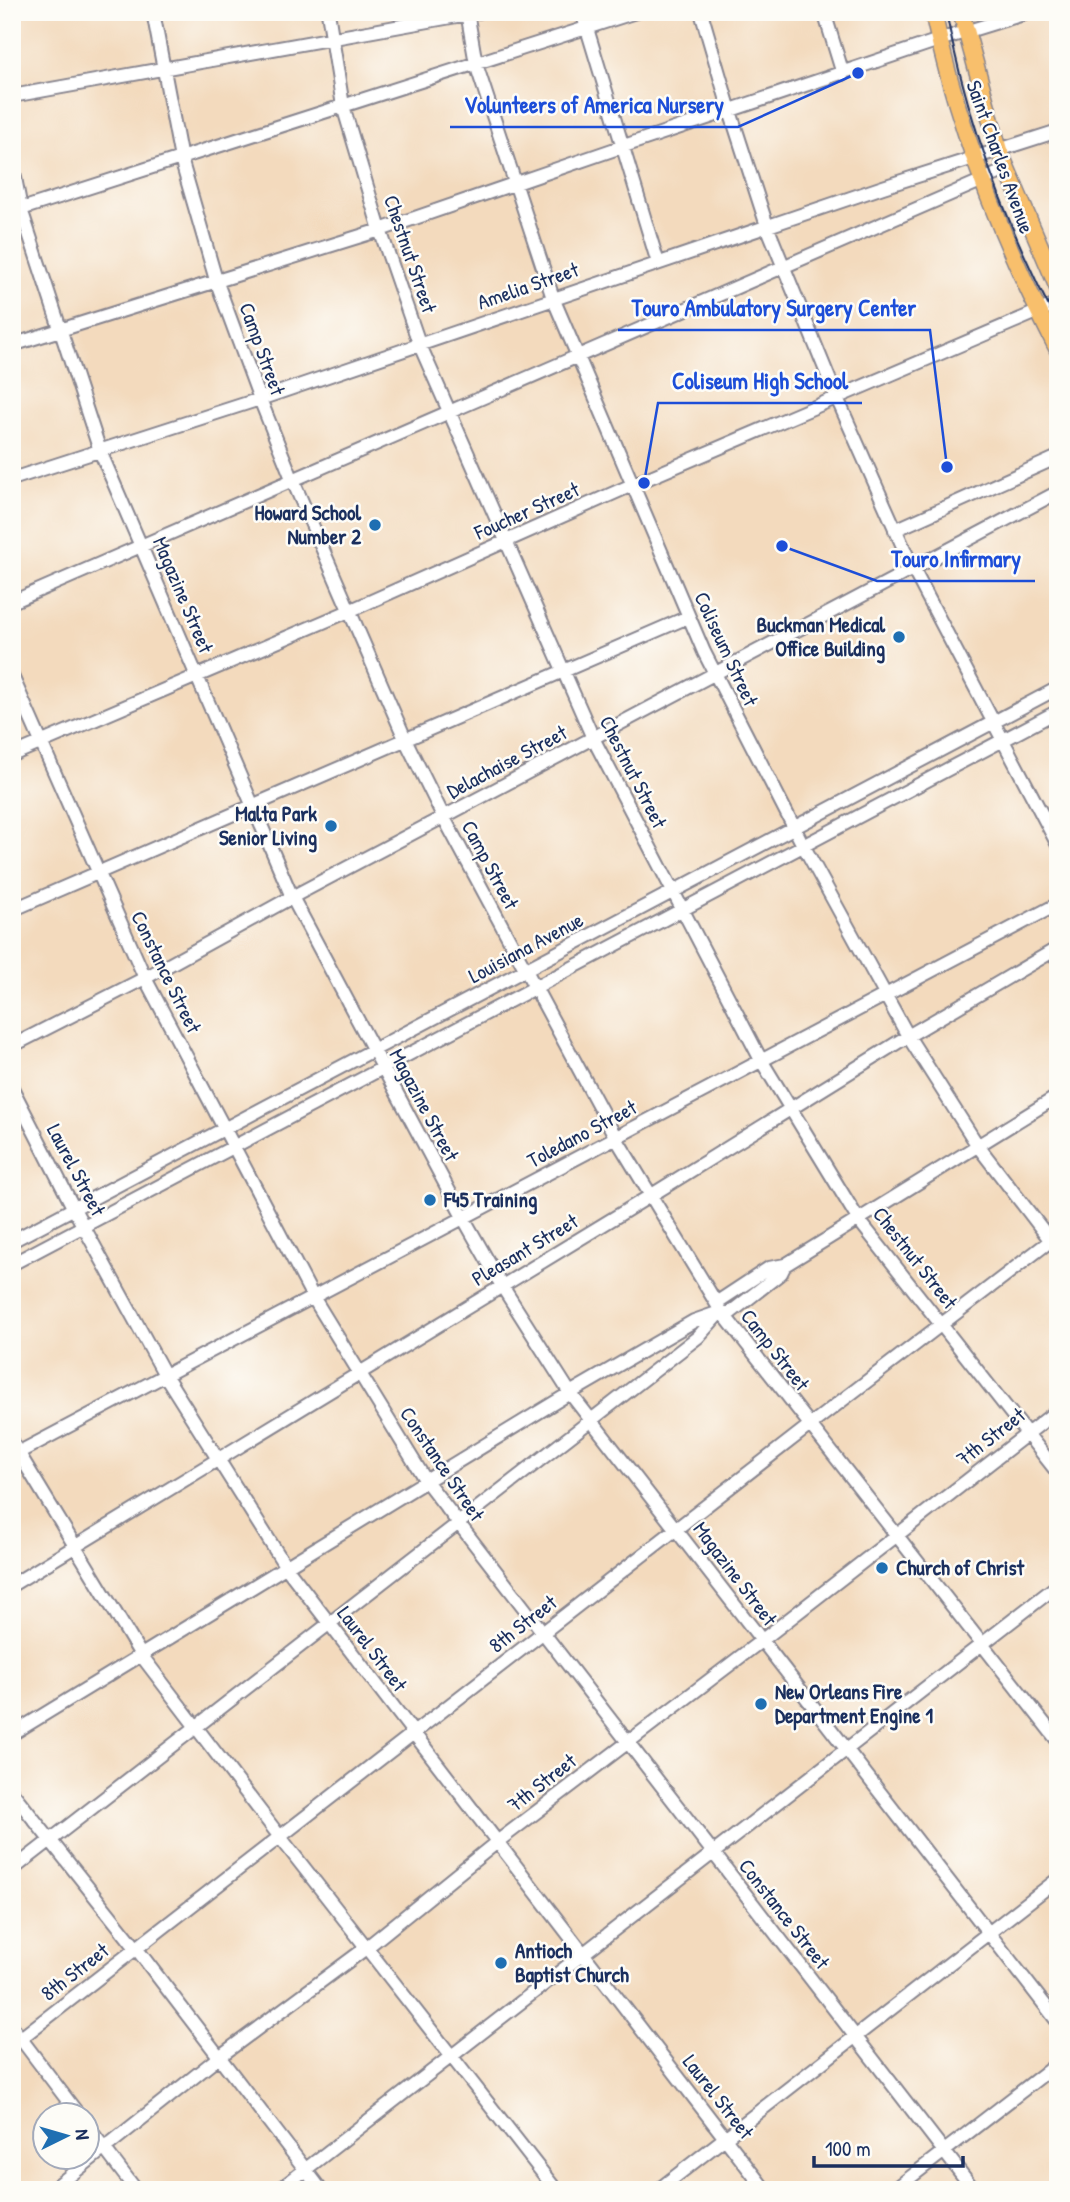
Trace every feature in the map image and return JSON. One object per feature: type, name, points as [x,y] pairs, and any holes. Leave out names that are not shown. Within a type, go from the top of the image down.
[{"type":"main road","name":"Saint Charles Avenue","points":[[933,12],[982,180],[1058,350]]},
{"type":"main road","name":"Saint Charles Avenue","points":[[961,12],[1006,170],[1058,288]]},
{"type":"street","name":"Camp Street","points":[[153,12],[181,159],[216,280],[293,481],[406,741],[444,818],[616,1138],[721,1311],[1058,1741]]},
{"type":"street","name":"Chestnut Street","points":[[328,12],[344,106],[380,230],[419,343],[593,738],[761,1060],[858,1219],[1058,1473]]},
{"type":"street","points":[[582,12],[658,263]]},
{"type":"street","points":[[17,211],[636,12]]},
{"type":"street","points":[[701,12],[767,226],[837,398],[913,569],[1058,845]]},
{"type":"street","points":[[824,12],[843,74]]},
{"type":"street","points":[[12,345],[380,230],[939,40],[1030,12]]},
{"type":"street","points":[[12,96],[471,13]]},
{"type":"street","name":"Coliseum Street","points":[[471,13],[476,64],[553,298],[714,674],[803,845],[908,1036],[978,1146],[1055,1242]]},
{"type":"street","name":"Amelia Street","points":[[12,480],[1058,131]]},
{"type":"street","name":"Magazine Street","points":[[12,162],[17,211],[100,451],[251,805],[292,897],[464,1219],[502,1286],[570,1393],[1058,2022]]},
{"type":"street","points":[[12,602],[1006,170]]},
{"type":"street","name":"Foucher Street","points":[[12,755],[1058,303]]},
{"type":"street","points":[[895,530],[1058,457]]},
{"type":"street","name":"Delachaise Street","points":[[12,1046],[145,978],[292,897],[1058,492]]},
{"type":"street","points":[[12,910],[688,617]]},
{"type":"street","name":"Constance Street","points":[[12,676],[145,978],[313,1297],[426,1481],[974,2190]]},
{"type":"street","name":"Louisiana Avenue","points":[[12,1241],[1058,688]]},
{"type":"street","name":"Louisiana Avenue","points":[[12,1264],[1058,711]]},
{"type":"street","name":"Toledano Street","points":[[14,1451],[464,1219],[1058,904]]},
{"type":"street","name":"Pleasant Street","points":[[12,1585],[908,1036],[1058,948]]},
{"type":"street","name":"Laurel Street","points":[[12,1088],[74,1209],[165,1375],[286,1567],[765,2190]]},
{"type":"street","points":[[300,1090],[310,1107]]},
{"type":"street","points":[[12,1734],[570,1393],[694,1321],[721,1311],[781,1273],[785,1265],[1058,1096]]},
{"type":"street","name":"8th Street","points":[[17,2042],[810,1425],[1055,1242]]},
{"type":"street","points":[[12,1870],[698,1337],[721,1311]]},
{"type":"street","name":"7th Street","points":[[52,2190],[219,2057],[366,1948],[496,1842],[761,1641],[1058,1410]]},
{"type":"street","points":[[14,1451],[141,1655],[556,2190]]},
{"type":"street","points":[[279,2190],[1058,1585]]},
{"type":"street","points":[[12,1792],[136,1948],[321,2190]]},
{"type":"street","points":[[658,2190],[1058,1879]]},
{"type":"street","points":[[12,2028],[17,2042],[65,2100]]},
{"type":"street","points":[[894,2190],[1058,2063]]},
{"type":"street","points":[[102,2145],[136,2190]]},
{"type":"tram line","points":[[946,12],[965,93],[991,173],[1022,250],[1058,325]]},
{"type":"place","name":"Volunteers of America Nursery","points":[[858,73]]},
{"type":"place","name":"Touro Ambulatory Surgery Center","points":[[947,467]]},
{"type":"place","name":"Coliseum High School","points":[[644,483]]},
{"type":"place","name":"Howard School Number 2","points":[[375,525]]},
{"type":"place","name":"Touro Infirmary","points":[[782,546]]},
{"type":"place","name":"Buckman Medical Office Building","points":[[899,637]]},
{"type":"place","name":"Malta Park Senior Living","points":[[331,826]]},
{"type":"place","name":"F45 Training","points":[[430,1200]]},
{"type":"place","name":"Church of Christ","points":[[882,1568]]},
{"type":"place","name":"New Orleans Fire Department Engine 1","points":[[761,1704]]},
{"type":"place","name":"Antioch Baptist Church","points":[[501,1963]]}]
